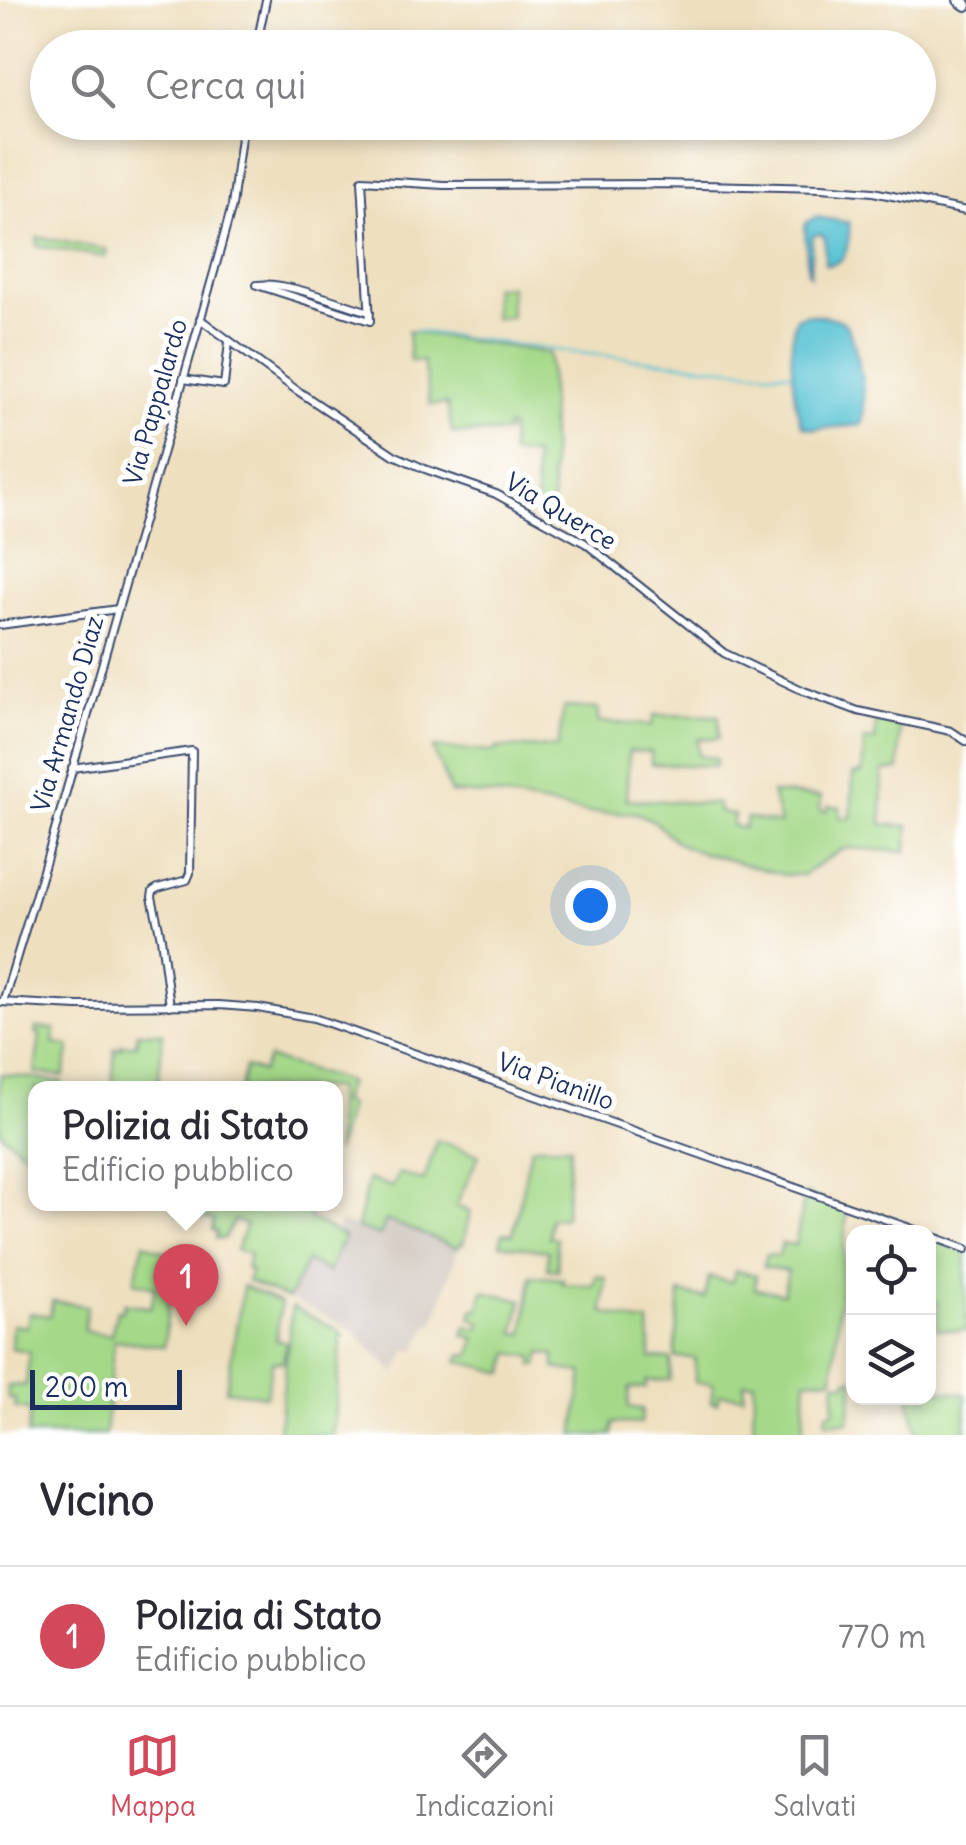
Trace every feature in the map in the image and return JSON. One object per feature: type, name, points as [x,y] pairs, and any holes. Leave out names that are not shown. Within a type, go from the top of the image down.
[{"type":"highway","points":[[959,0],[966,5]]},
{"type":"street","points":[[260,30],[266,0]]},
{"type":"street","name":"Via Pappalardo","points":[[118,609],[232,206],[241,140]]},
{"type":"street","points":[[370,316],[362,180],[444,185],[821,188],[873,192],[966,210]]},
{"type":"street","points":[[264,283],[288,288],[370,316],[257,286],[264,283]]},
{"type":"street","name":"Via Querce","points":[[200,320],[394,455],[496,494],[585,543],[724,653],[804,691],[858,711],[951,731],[965,740]]},
{"type":"street","points":[[184,378],[224,385],[230,341]]},
{"type":"street","points":[[0,626],[118,609]]},
{"type":"street","name":"Via Armando Diaz","points":[[1,1002],[118,609]]},
{"type":"street","points":[[72,768],[192,752],[190,873],[187,880],[154,890],[152,897],[170,1006]]},
{"type":"street","name":"Via Pianillo","points":[[1,1002],[220,1005],[314,1018],[901,1225]]},
{"type":"street","points":[[936,1238],[966,1248]]},
{"type":"shaded area","points":[[385,1220],[458,1248],[434,1324],[430,1323],[415,1351],[408,1348],[397,1375],[351,1329],[288,1299],[307,1261],[329,1271],[343,1238],[336,1233],[340,1222],[379,1235]]},
{"type":"green space","points":[[38,237],[107,250],[105,257],[37,246]]},
{"type":"green space","points":[[510,286],[511,317],[494,318],[493,287]]},
{"type":"green space","points":[[408,331],[549,353],[553,522],[537,512],[534,455],[511,454],[510,427],[506,427],[506,433],[452,433],[447,404],[430,405],[423,361],[410,361]]},
{"type":"green space","points":[[564,707],[598,709],[598,722],[652,725],[654,715],[719,716],[719,738],[698,739],[698,756],[716,758],[716,766],[651,764],[651,752],[629,751],[626,799],[718,804],[718,811],[734,815],[732,826],[744,828],[747,818],[780,824],[772,793],[821,797],[820,811],[827,811],[828,806],[840,807],[840,818],[851,818],[853,774],[862,773],[864,740],[875,741],[876,719],[900,726],[899,770],[883,771],[882,824],[909,826],[907,852],[849,848],[803,875],[784,875],[677,843],[654,821],[637,813],[589,813],[494,795],[451,793],[433,748],[495,752],[496,748],[558,747]]},
{"type":"green space","points":[[36,1028],[55,1029],[54,1044],[70,1046],[64,1076],[35,1073],[40,1034],[35,1033]]},
{"type":"green space","points":[[137,1032],[163,1033],[159,1081],[112,1081],[115,1048],[136,1045]]},
{"type":"green space","points":[[268,1058],[348,1082],[343,1096],[343,1081],[242,1081],[245,1067],[262,1072]]},
{"type":"green space","points":[[0,1074],[54,1081],[28,1081],[28,1156],[0,1132]]},
{"type":"green space","points":[[343,1103],[349,1105],[343,1127]]},
{"type":"green space","points":[[437,1140],[479,1155],[456,1206],[470,1212],[463,1244],[458,1248],[386,1220],[380,1236],[357,1228],[368,1179],[393,1187],[399,1173],[424,1181]]},
{"type":"green space","points":[[570,1146],[565,1217],[550,1219],[549,1237],[556,1238],[558,1270],[548,1269],[548,1251],[500,1244],[503,1233],[513,1234],[531,1148]]},
{"type":"green space","points":[[805,1194],[847,1209],[833,1378],[806,1380],[803,1435],[753,1435],[754,1382],[744,1382],[743,1396],[719,1394],[717,1403],[711,1402],[713,1384],[695,1382],[695,1358],[675,1357],[680,1293],[705,1298],[709,1277],[732,1282],[735,1271],[756,1275],[755,1289],[783,1293],[788,1271],[763,1267],[766,1255],[779,1256],[782,1243],[795,1245]]},
{"type":"green space","points":[[197,1211],[310,1211],[309,1218],[344,1237],[328,1272],[307,1261],[288,1299],[247,1281],[250,1254],[236,1250],[246,1225],[234,1220],[224,1239],[216,1238],[217,1232],[212,1230],[214,1220],[196,1216]]},
{"type":"green space","points":[[936,1241],[966,1252],[966,1331],[936,1329]]},
{"type":"green space","points":[[144,1243],[174,1256],[164,1346],[114,1340],[105,1435],[27,1435],[31,1410],[15,1408],[15,1399],[8,1399],[8,1386],[26,1385],[30,1352],[11,1348],[12,1325],[27,1327],[29,1313],[50,1316],[52,1301],[87,1306],[84,1331],[111,1335],[117,1310],[122,1311],[124,1303],[151,1308],[155,1287],[134,1282]]},
{"type":"green space","points":[[531,1276],[594,1286],[596,1276],[606,1278],[603,1312],[649,1322],[651,1358],[671,1359],[670,1380],[646,1381],[646,1388],[630,1388],[628,1407],[642,1409],[641,1424],[613,1423],[612,1435],[574,1435],[583,1373],[555,1368],[555,1355],[541,1353],[538,1366],[533,1366],[533,1357],[510,1353],[505,1373],[458,1361],[461,1354],[471,1355],[475,1338],[463,1335],[466,1326],[479,1329],[481,1322],[471,1318],[473,1309],[478,1310],[483,1291],[522,1300],[515,1333],[524,1334]]},
{"type":"green space","points":[[243,1286],[281,1303],[276,1340],[286,1342],[283,1362],[272,1361],[266,1396],[226,1390]]},
{"type":"green space","points":[[292,1307],[342,1332],[333,1435],[278,1435]]},
{"type":"green space","points":[[835,1382],[846,1383],[846,1405],[851,1405],[849,1422],[826,1422],[827,1412],[834,1412]]},
{"type":"green space","points":[[936,1390],[966,1394],[966,1435],[918,1435],[911,1405],[936,1405]]},
{"type":"water","points":[[816,217],[849,223],[849,237],[841,260],[827,265],[825,238],[814,235],[810,275],[805,229],[806,223]]},
{"type":"water","points":[[807,314],[837,319],[849,332],[863,390],[861,425],[814,429],[803,426],[794,388],[792,341],[796,318]]},
{"type":"waterway","points":[[414,331],[570,352],[792,373]]},
{"type":"place","name":"Polizia di Stato","points":[[186,1326]]}]
